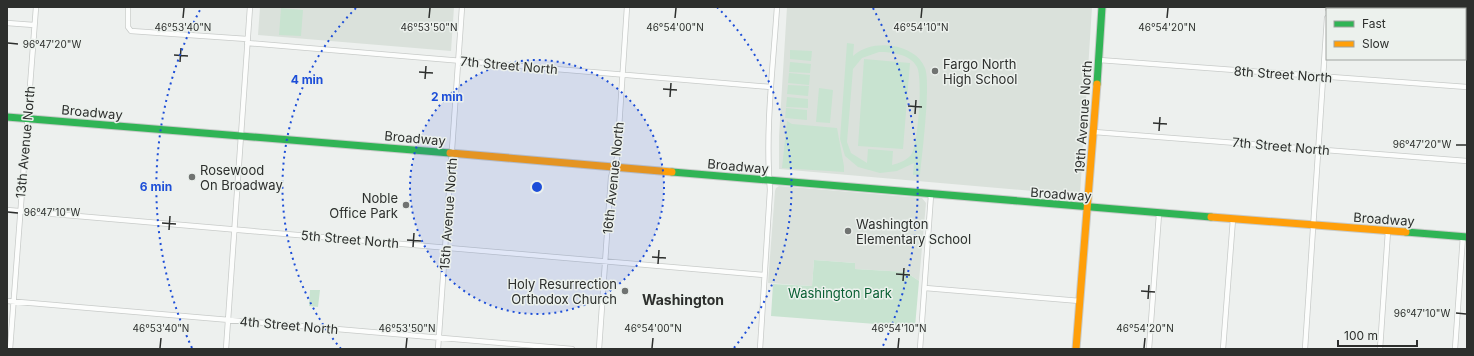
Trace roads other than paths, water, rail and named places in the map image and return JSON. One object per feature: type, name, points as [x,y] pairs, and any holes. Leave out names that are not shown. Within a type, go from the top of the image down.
[{"type":"street","name":"13th Avenue North","points":[[10,349],[19,211],[28,119],[36,7]]},
{"type":"street","name":"7th Street North","points":[[128,7],[128,27],[131,31],[459,61],[772,87]]},
{"type":"street","points":[[226,349],[250,7]]},
{"type":"street","name":"15th Avenue North","points":[[438,349],[462,7]]},
{"type":"street","name":"16th Avenue North","points":[[599,349],[611,177],[617,158],[627,7]]},
{"type":"street","points":[[760,349],[769,180],[768,141],[777,7]]},
{"type":"street","name":"19th Avenue North","points":[[1076,349],[1094,132],[1102,7]]},
{"type":"street","points":[[1357,7],[1371,8]]},
{"type":"street","points":[[7,23],[34,25]]},
{"type":"street","points":[[1305,349],[1326,33]]},
{"type":"street","name":"8th Street North","points":[[1099,60],[1467,87]]},
{"type":"street","name":"Broadway","points":[[7,117],[452,153],[1159,214],[1465,237]]},
{"type":"street","name":"7th Street North","points":[[1094,132],[1467,161]]},
{"type":"street","points":[[920,349],[931,195]]},
{"type":"street","name":"5th Street North","points":[[7,210],[764,275]]},
{"type":"street","points":[[1149,349],[1159,214]]},
{"type":"street","points":[[1223,349],[1232,219]]},
{"type":"street","points":[[1380,349],[1388,231]]},
{"type":"street","points":[[1454,349],[1465,237]]},
{"type":"street","points":[[925,288],[1080,301]]},
{"type":"street","name":"4th Street North","points":[[7,301],[572,349]]},
{"type":"place","name":"Fargo North High School","points":[[935,71]]},
{"type":"place","name":"Rosewood On Broadway","points":[[192,177]]},
{"type":"place","name":"Noble Office Park","points":[[406,205]]},
{"type":"place","name":"Washington Elementary School","points":[[848,231]]},
{"type":"place","name":"Holy Resurrection Orthodox Church","points":[[625,291]]},
{"type":"district","name":"Washington","points":[[683,300]]},
{"type":"park label","name":"Washington Park","points":[[840,293]]}]
